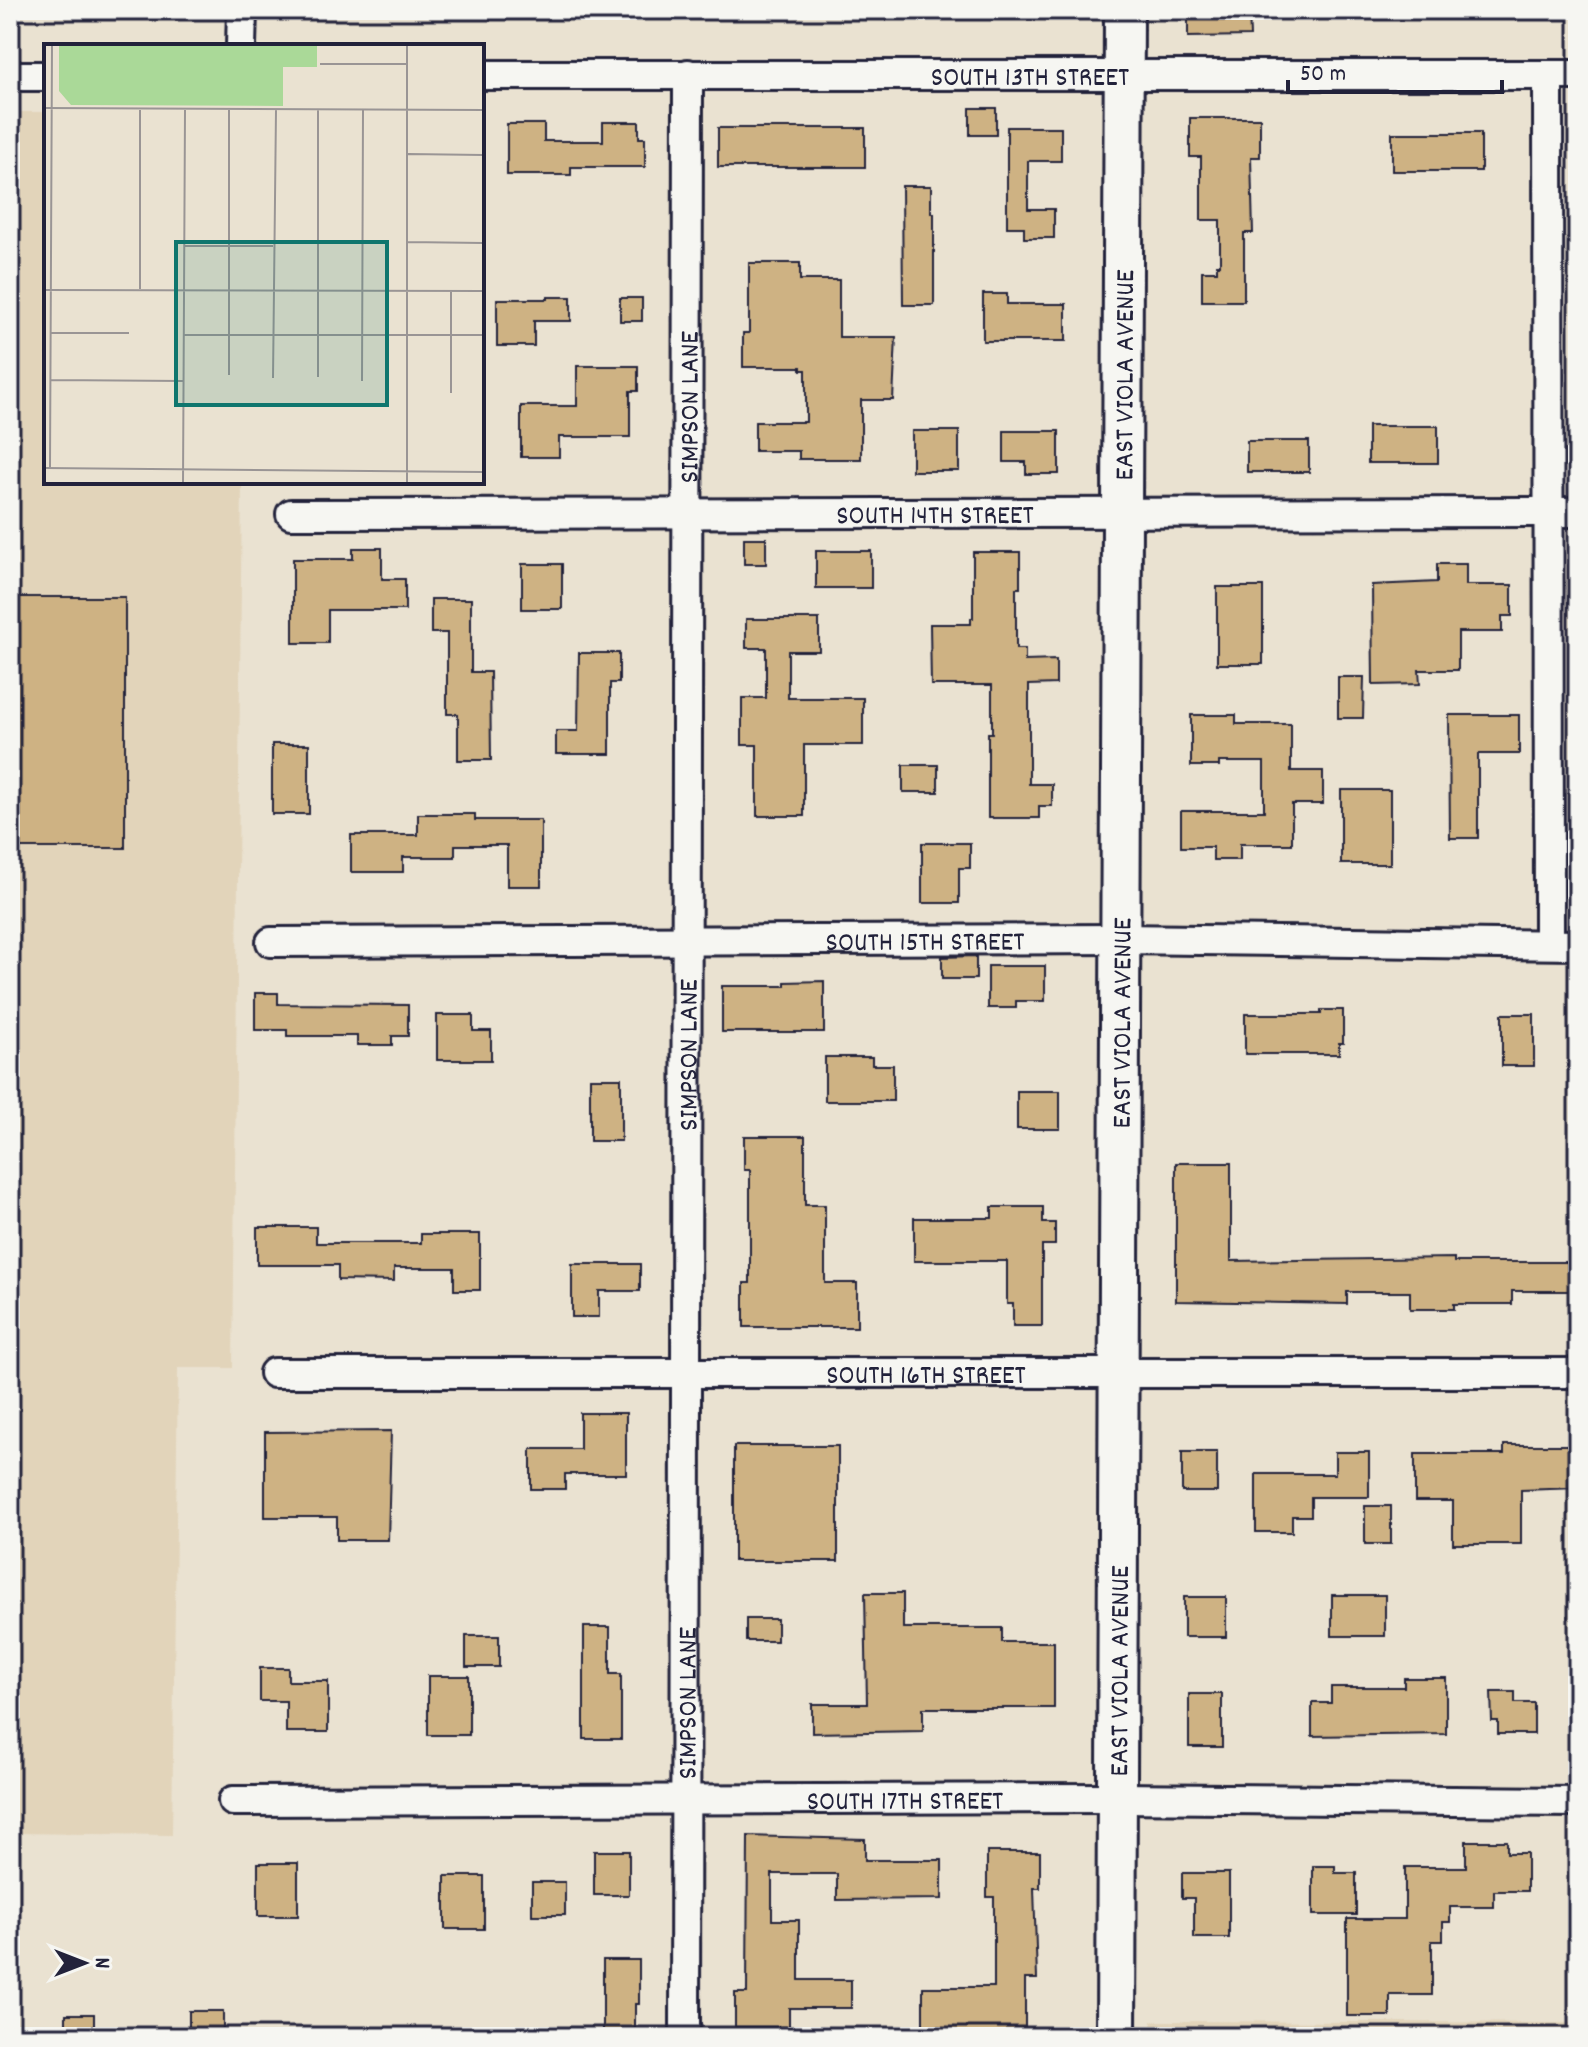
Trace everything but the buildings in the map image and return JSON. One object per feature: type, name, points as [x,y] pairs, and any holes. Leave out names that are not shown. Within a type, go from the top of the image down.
[{"type":"street","points":[[241,44],[242,10]]},
{"type":"street","name":"EAST VIOLA AVENUE","points":[[1116,2037],[1124,10]]},
{"type":"street","name":"SIMPSON LANE","points":[[685,2037],[688,74]]},
{"type":"street","name":"SOUTH 13TH STREET","points":[[484,75],[1578,75]]},
{"type":"street","points":[[1548,75],[1549,944]]},
{"type":"street","points":[[10,76],[44,76]]},
{"type":"street","name":"SOUTH 14TH STREET","points":[[291,514],[1578,512]]},
{"type":"street","name":"SOUTH 15TH STREET","points":[[271,942],[1119,939],[1578,945]]},
{"type":"street","name":"SOUTH 16TH STREET","points":[[274,1373],[1578,1373]]},
{"type":"street","name":"SOUTH 17TH STREET","points":[[233,1801],[1117,1798],[1578,1802]]},
{"type":"shaded area","points":[[10,112],[44,112],[44,484],[242,484],[233,1368],[178,1368],[172,1835],[10,1833]]},
{"type":"shaded area","points":[[1152,2021],[1578,2023],[1578,2037],[1152,2037]]}]
